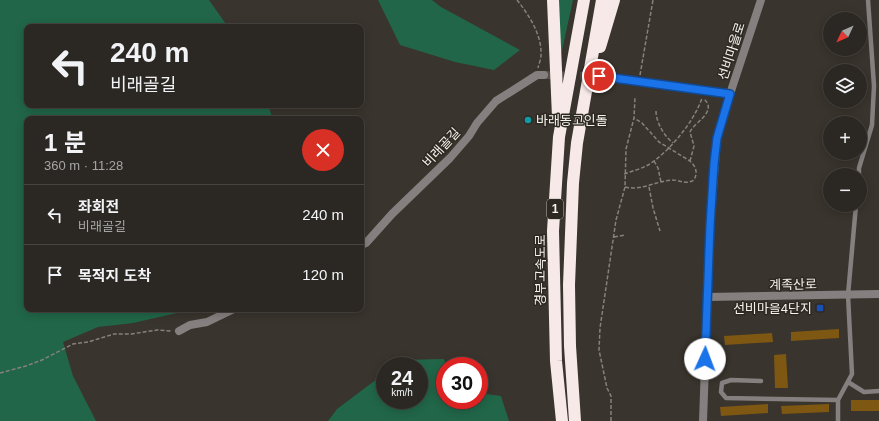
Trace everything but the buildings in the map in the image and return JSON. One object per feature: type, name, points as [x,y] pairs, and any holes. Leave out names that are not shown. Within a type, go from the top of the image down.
[{"type":"highway","points":[[553,0],[559,137]]},
{"type":"highway","name":"경부고속도로","points":[[562,421],[556,361],[553,231],[559,137],[584,0]]},
{"type":"highway","name":"1","points":[[575,421],[570,346],[569,285],[571,228],[577,143],[602,0]]},
{"type":"highway","points":[[577,143],[593,72],[614,0]]},
{"type":"street","name":"선비마을로","points":[[703,421],[710,226],[717,138],[761,0]]},
{"type":"street","name":"비래골길","points":[[364,244],[392,214],[450,158],[496,101],[541,75]]},
{"type":"street","points":[[599,76],[730,94]]},
{"type":"street","name":"계족산로","points":[[707,297],[879,294]]},
{"type":"street","points":[[179,331],[190,325],[207,322],[228,312]]},
{"type":"lane","points":[[859,168],[872,125],[874,86],[868,0]]},
{"type":"lane","points":[[873,64],[879,64]]},
{"type":"lane","points":[[838,421],[838,400],[852,374],[848,295],[855,212]]},
{"type":"lane","points":[[761,381],[731,380],[722,383],[721,392],[726,398],[838,400]]},
{"type":"lane","points":[[848,382],[864,392],[879,391]]},
{"type":"path","points":[[517,0],[527,12],[538,34],[541,54],[541,75]]},
{"type":"path","points":[[638,82],[653,0]]},
{"type":"path","points":[[611,421],[611,396],[606,383],[599,350],[603,305],[620,204],[625,187],[624,174],[626,149],[634,118],[635,97]]},
{"type":"path","points":[[624,174],[646,166],[666,150],[687,126],[702,97],[708,108],[702,120],[690,132],[694,146],[690,161]]},
{"type":"path","points":[[656,111],[657,119],[663,132],[672,143]]},
{"type":"path","points":[[625,187],[636,188],[673,180],[692,182],[696,177],[694,165],[690,161],[659,142],[642,123],[634,118]]},
{"type":"path","points":[[654,160],[658,168],[661,182]]},
{"type":"path","points":[[649,186],[653,208],[660,231]]},
{"type":"path","points":[[614,237],[625,235]]},
{"type":"path","points":[[0,373],[37,362],[73,344],[88,342],[114,334],[131,334],[157,330],[179,331]]},
{"type":"green space","points":[[0,0],[209,0],[226,24],[24,24],[24,108],[269,108],[272,116],[24,116],[24,312],[182,312],[133,323],[98,327],[63,342],[73,376],[96,421],[0,421]]},
{"type":"green space","points":[[378,0],[432,0],[441,7],[520,50],[494,70],[455,62],[400,45]]},
{"type":"green space","points":[[557,0],[573,0],[561,55]]},
{"type":"green space","points":[[428,359],[436,359],[436,409],[488,409],[488,394],[501,396],[509,421],[328,421],[337,409],[376,380],[376,409],[428,409]]},
{"type":"tunnel","points":[[544,75],[592,76]]},
{"type":"place","name":"바래동고인돌","points":[[528,120]]},
{"type":"place","name":"선비마을4단지","points":[[820,308]]},
{"type":"route","points":[[599,76],[730,94],[717,138],[714,164],[705,359]]}]
